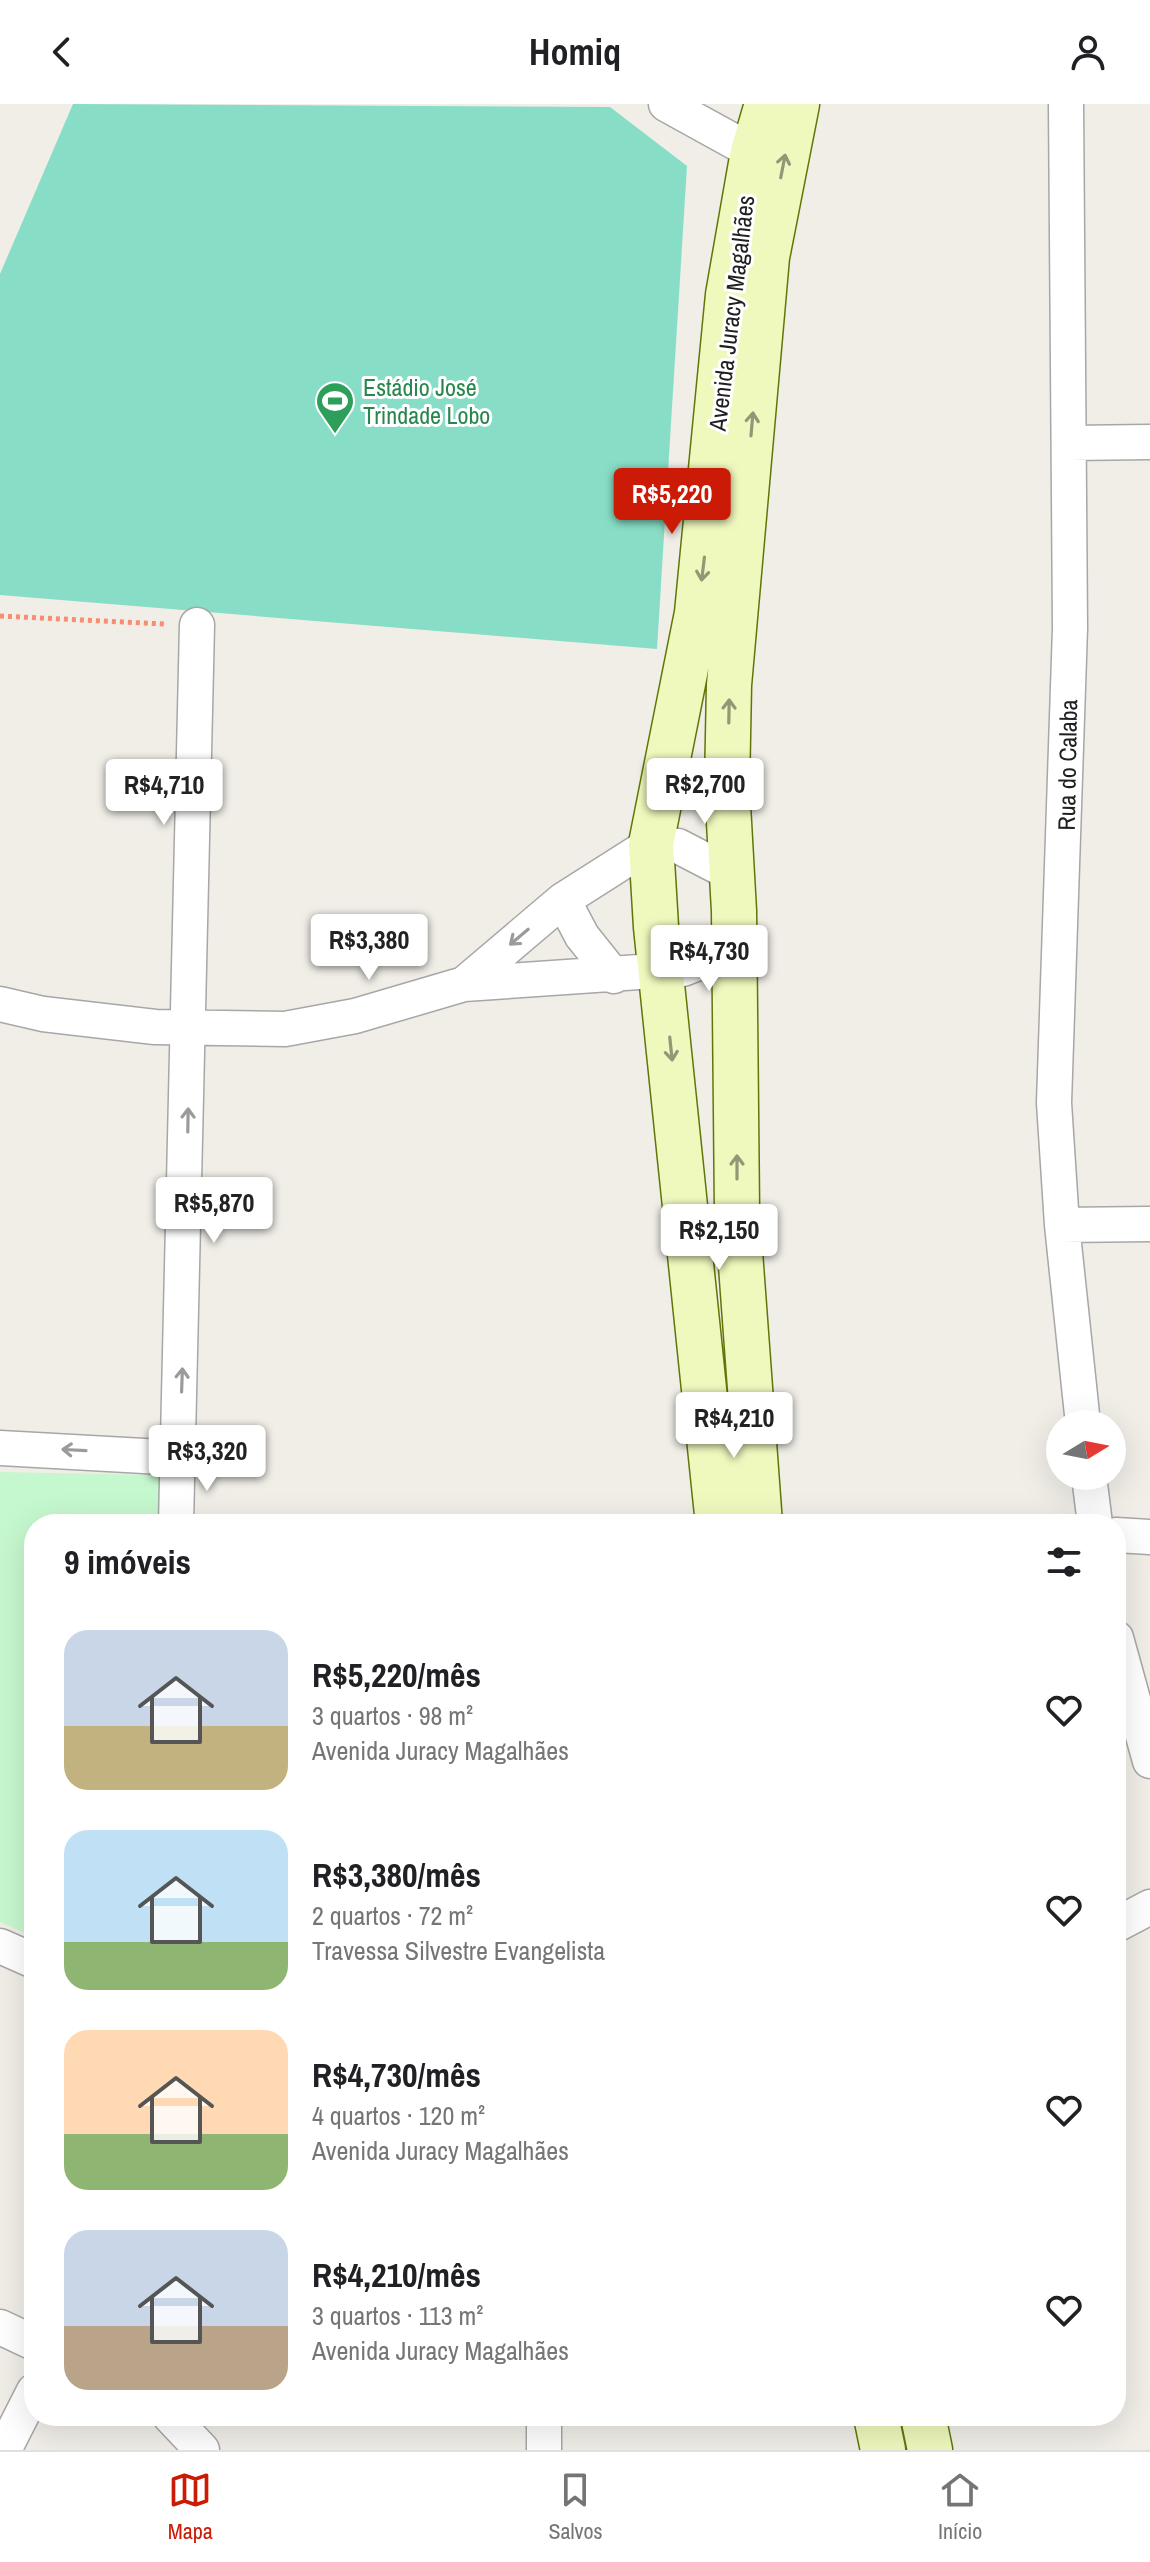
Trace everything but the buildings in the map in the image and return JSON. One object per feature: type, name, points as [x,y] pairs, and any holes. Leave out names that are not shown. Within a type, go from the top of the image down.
[{"type":"main road","name":"Avenida Juracy Magalhães","points":[[717,1514],[651,844],[697,613],[728,295],[753,152],[767,104]]},
{"type":"main road","name":"Avenida Juracy Magalhães","points":[[759,1514],[737,1211],[735,949],[727,787],[729,685],[767,257],[797,104]]},
{"type":"main road","points":[[698,1308],[744,1305]]},
{"type":"main road","points":[[708,1429],[752,1424]]},
{"type":"main road","points":[[878,2426],[883,2450]]},
{"type":"main road","points":[[925,2426],[930,2450]]},
{"type":"street","points":[[666,104],[753,152]]},
{"type":"street","name":"Rua do Calaba","points":[[1066,104],[1070,443],[1067,769],[1054,1103],[1062,1225],[1082,1410]]},
{"type":"street","points":[[1070,443],[1150,442]]},
{"type":"street","points":[[177,1514],[197,625]]},
{"type":"street","points":[[464,984],[563,900],[651,844],[678,846],[732,874]]},
{"type":"street","points":[[563,900],[582,936],[614,976]]},
{"type":"street","points":[[0,1004],[43,1014],[190,1030],[285,1029],[355,1016],[464,984],[663,972],[701,965],[735,949]]},
{"type":"street","points":[[1062,1225],[1150,1224]]},
{"type":"street","points":[[0,1448],[180,1458]]},
{"type":"street","points":[[1091,1490],[1094,1514]]},
{"type":"street","points":[[1126,1536],[1150,1537]]},
{"type":"street","points":[[1126,1674],[1150,1761]]},
{"type":"street","points":[[1126,1920],[1150,1907]]},
{"type":"street","points":[[0,1946],[24,1957]]},
{"type":"street","points":[[0,2327],[24,2338]]},
{"type":"street","points":[[4,2450],[24,2411]]},
{"type":"street","points":[[179,2426],[202,2450]]},
{"type":"street","points":[[544,2426],[544,2450]]},
{"type":"path","points":[[0,616],[197,625]]},
{"type":"green space","name":"Estádio José Trindade Lobo","points":[[73,104],[610,107],[687,166],[657,649],[0,595],[0,274]]},
{"type":"green space","points":[[0,1472],[160,1475],[158,1514],[24,1514],[24,1933],[0,1922]]},
{"type":"place","name":"Estádio José Trindade Lobo","points":[[335,435]]}]
